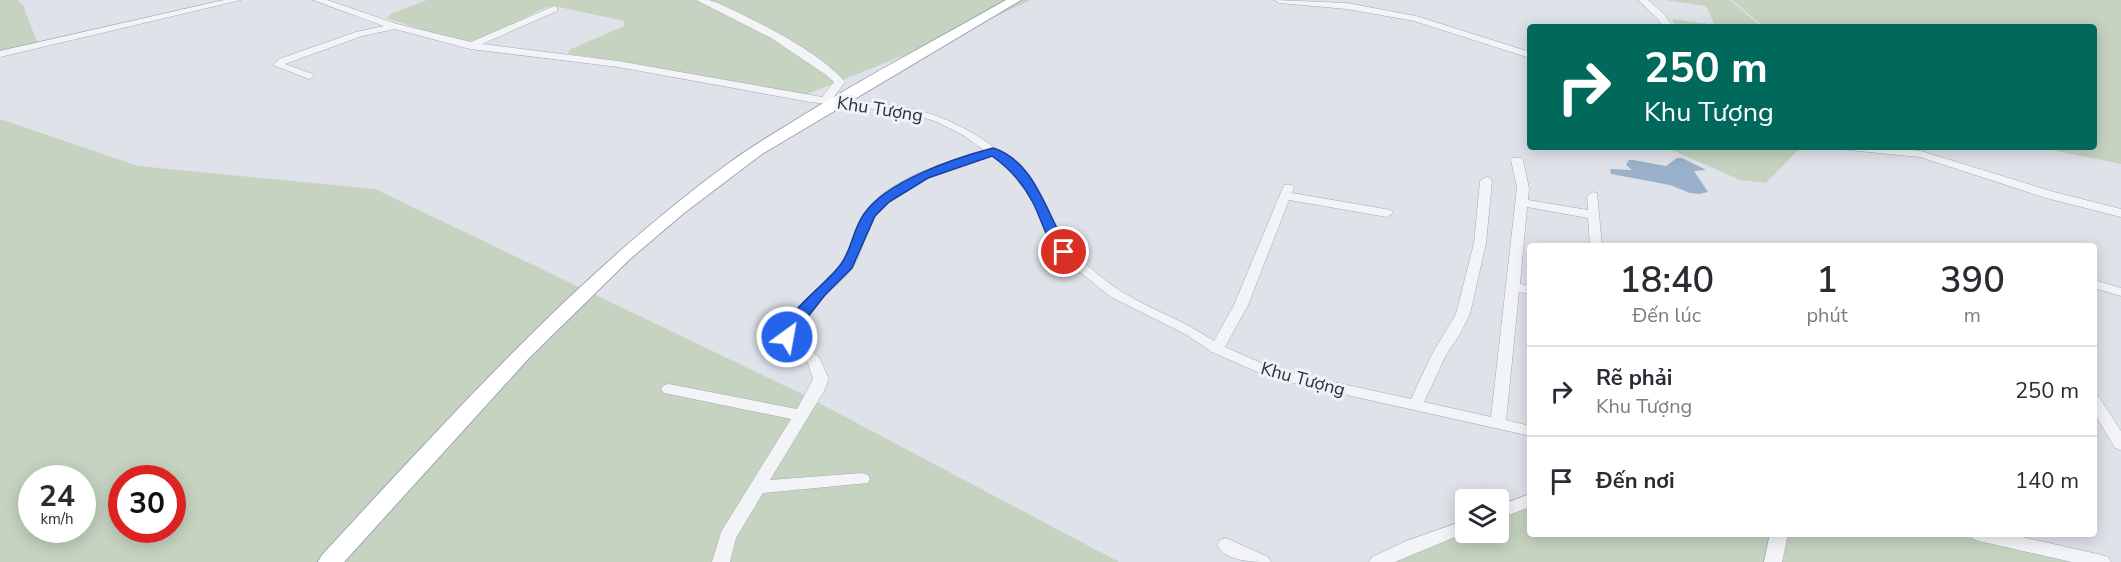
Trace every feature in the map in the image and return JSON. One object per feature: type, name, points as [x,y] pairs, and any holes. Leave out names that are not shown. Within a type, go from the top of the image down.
[{"type":"main road","points":[[330,562],[503,372],[600,276],[683,204],[736,164],[836,102],[1015,0]]},
{"type":"main road","points":[[345,562],[513,377],[611,279],[693,207],[836,102],[1027,0]]},
{"type":"street","points":[[0,54],[236,0]]},
{"type":"street","name":"Khu Tượng","points":[[318,0],[394,26],[470,46],[618,64],[836,102],[911,110],[967,133],[1011,164],[1024,178],[1039,201],[1057,244],[1064,252],[1116,294],[1192,332],[1217,350],[1271,373],[1527,430]]},
{"type":"street","points":[[700,0],[717,4],[792,47],[834,75],[840,82],[830,92],[836,102]]},
{"type":"street","points":[[1279,0],[1347,6],[1416,19],[1527,54]]},
{"type":"street","points":[[1643,0],[1662,17],[1666,24]]},
{"type":"street","points":[[470,46],[554,9]]},
{"type":"street","points":[[309,76],[278,65],[283,61],[359,34],[394,26]]},
{"type":"street","points":[[1879,150],[1921,154],[2050,195],[2121,213]]},
{"type":"street","points":[[721,562],[727,537],[816,391],[821,379],[814,360],[787,342],[789,332],[820,292],[848,265],[869,215],[885,199],[924,176],[993,152]]},
{"type":"street","points":[[1498,423],[1521,202],[1522,175],[1517,160]]},
{"type":"street","points":[[1416,406],[1439,354],[1463,314],[1480,243],[1486,181]]},
{"type":"street","points":[[1217,350],[1241,304],[1287,192],[1387,213]]},
{"type":"street","points":[[1593,196],[1596,243]]},
{"type":"street","points":[[1521,202],[1594,214]]},
{"type":"street","points":[[2097,285],[2121,292]]},
{"type":"street","points":[[1512,287],[1527,290]]},
{"type":"street","points":[[669,389],[800,415]]},
{"type":"street","points":[[2097,408],[2121,444]]},
{"type":"street","points":[[757,487],[862,479]]},
{"type":"street","points":[[1509,509],[1527,501]]},
{"type":"street","points":[[1378,562],[1455,530]]},
{"type":"street","points":[[1773,562],[1778,537]]},
{"type":"street","points":[[2014,538],[2102,562]]},
{"type":"street","points":[[1226,545],[1262,562]]},
{"type":"green space","points":[[0,0],[17,0],[23,5],[38,45],[0,53]]},
{"type":"green space","points":[[427,0],[1031,0],[965,31],[805,95],[620,61],[568,54],[569,50],[624,26],[624,21],[554,6],[540,10],[491,34],[475,40],[460,42],[386,18]]},
{"type":"green space","points":[[1665,0],[1730,0],[1758,24],[1709,24],[1714,23],[1706,6]]},
{"type":"green space","points":[[1732,0],[2121,0],[2121,164],[2052,150],[2097,150],[2097,24],[1760,24]]},
{"type":"green space","points":[[1672,19],[1709,24],[1674,24]]},
{"type":"green space","points":[[0,119],[138,166],[375,189],[802,394],[1119,562],[0,562]]},
{"type":"green space","points":[[1672,150],[1798,150],[1766,183],[1740,180]]},
{"type":"green space","points":[[1527,503],[1527,537],[1966,537],[2078,562],[1388,562],[1455,536],[1455,543],[1509,543],[1509,511]]},
{"type":"water","points":[[1677,158],[1682,158],[1706,170],[1694,171],[1708,192],[1690,193],[1670,185],[1611,174],[1610,169],[1632,170],[1626,165],[1629,160],[1666,166]]},
{"type":"route","points":[[787,337],[798,318],[820,292],[848,265],[869,215],[885,199],[924,176],[993,152],[1011,164],[1024,178],[1039,201],[1057,244],[1064,252]]}]
